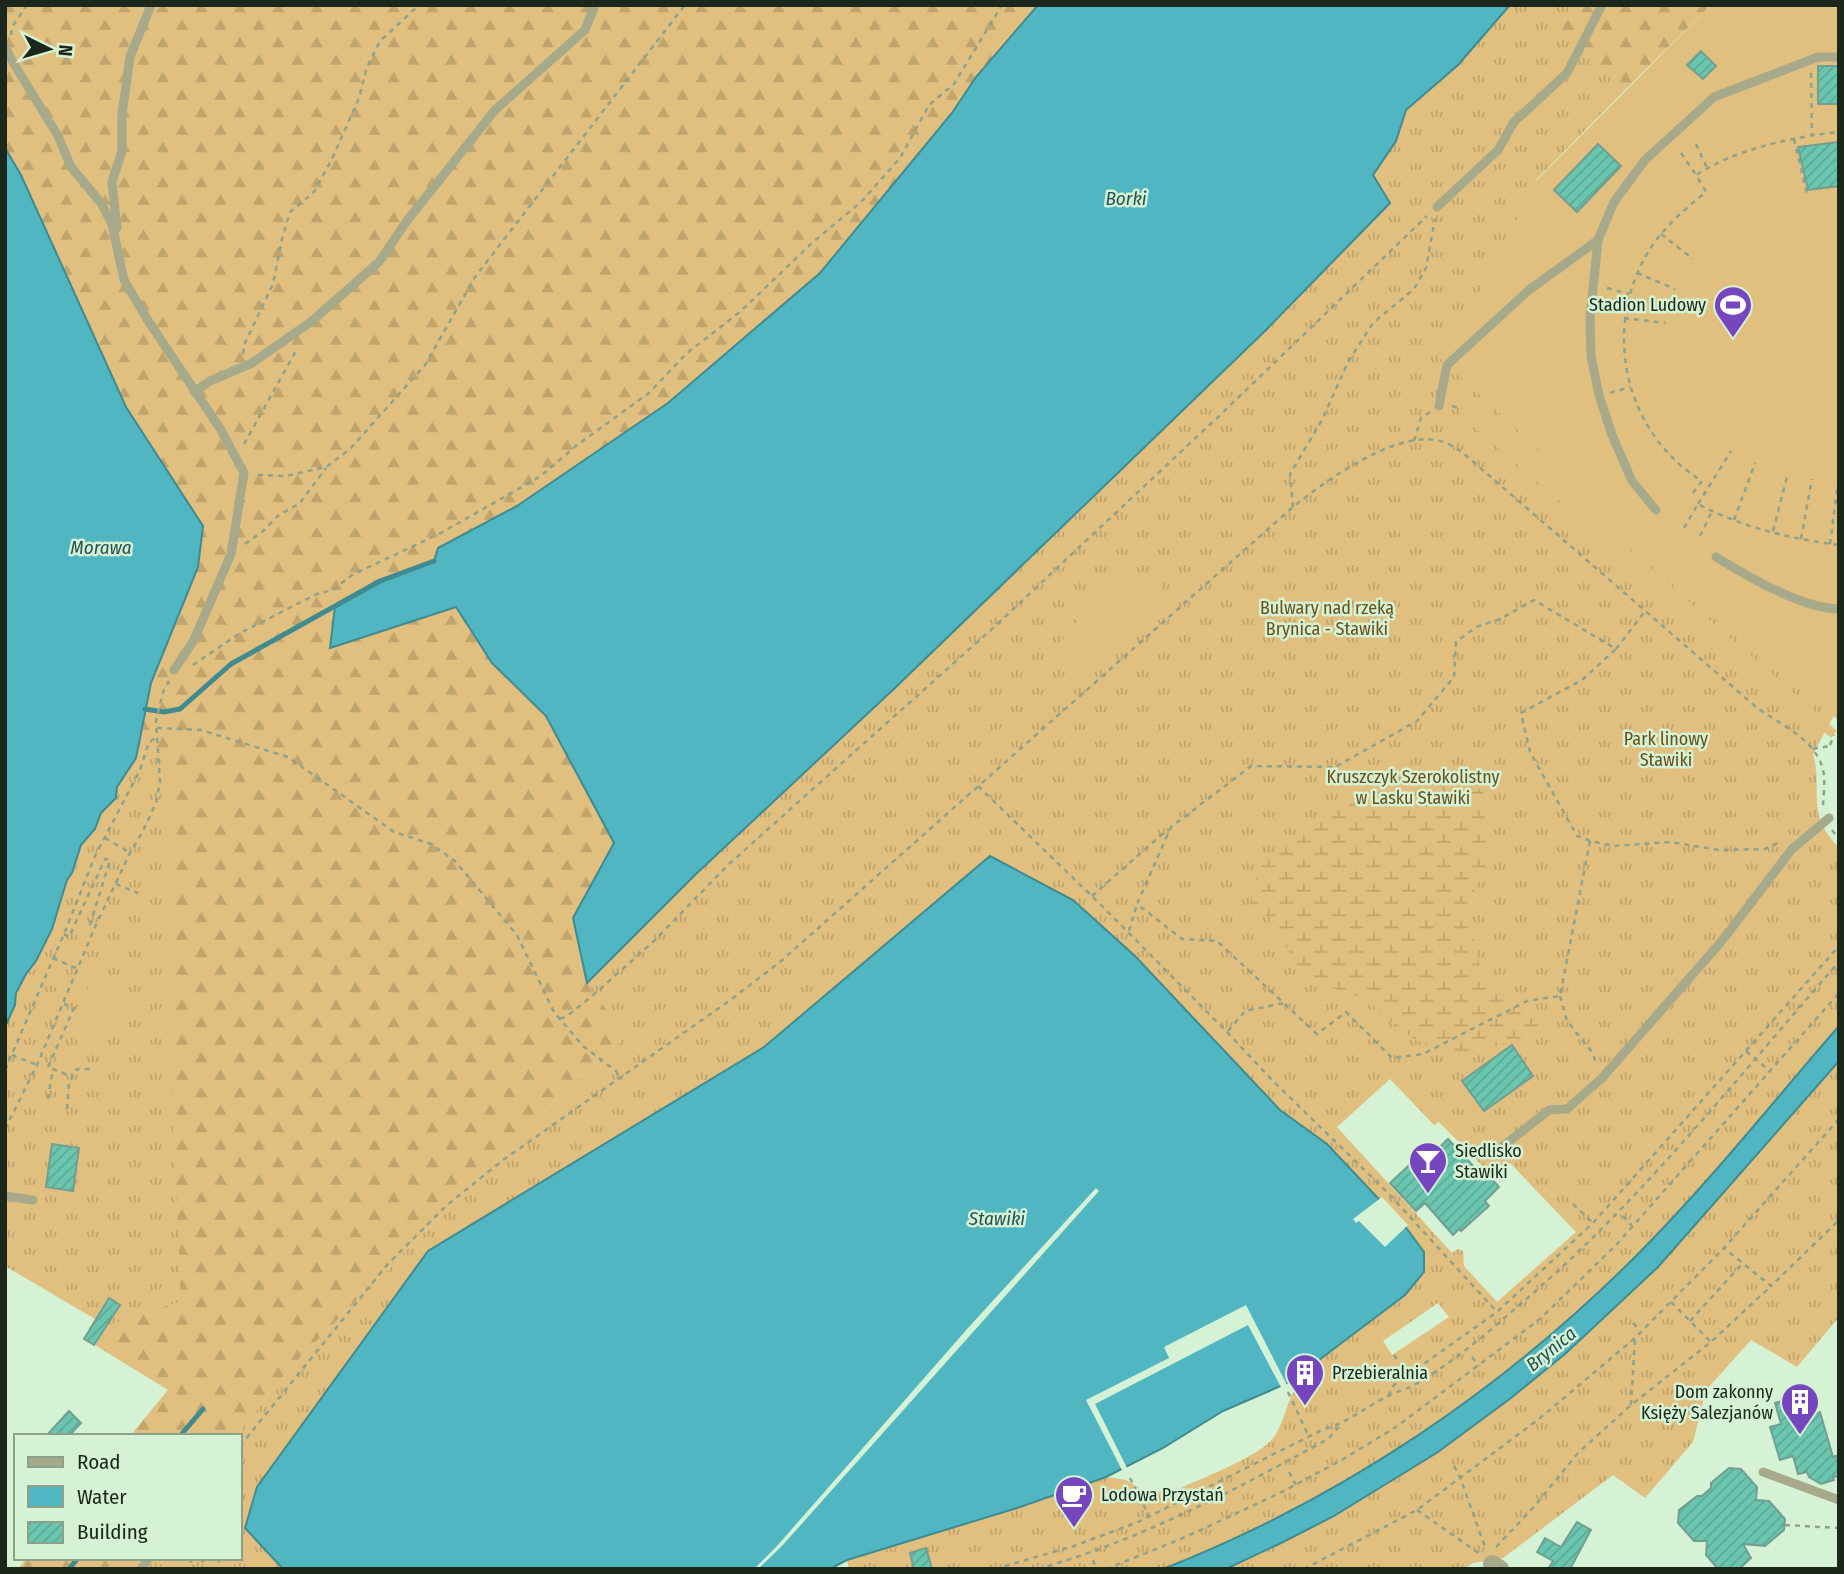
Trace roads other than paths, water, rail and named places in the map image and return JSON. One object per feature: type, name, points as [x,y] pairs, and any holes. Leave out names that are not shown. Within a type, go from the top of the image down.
[{"type":"lane","points":[[118,247],[112,182],[122,150],[121,114],[130,57],[151,5]]},
{"type":"lane","points":[[194,392],[200,386],[253,363],[312,321],[379,261],[406,222],[495,110],[585,30],[595,5]]},
{"type":"lane","points":[[1437,207],[1498,150],[1514,122],[1566,73],[1602,5]]},
{"type":"lane","points":[[5,46],[58,136],[71,167],[101,202],[113,224],[124,280],[236,456],[244,473],[231,554],[194,640],[174,670]]},
{"type":"lane","points":[[1656,510],[1632,481],[1612,435],[1596,383],[1591,357],[1590,318],[1598,240],[1614,202],[1644,160],[1714,97],[1818,57],[1839,57]]},
{"type":"lane","points":[[1438,406],[1447,365],[1529,290],[1598,240]]},
{"type":"lane","points":[[1716,557],[1752,579],[1812,604],[1839,609]]},
{"type":"lane","points":[[1502,1147],[1549,1110],[1567,1109],[1602,1078],[1721,942],[1792,849],[1827,819]]},
{"type":"lane","points":[[5,1196],[33,1200]]},
{"type":"lane","points":[[1763,1472],[1839,1500]]},
{"type":"water","name":"Borki","points":[[1038,5],[1510,5],[1458,65],[1406,110],[1396,141],[1373,175],[1390,203],[1266,330],[897,686],[696,874],[587,983],[573,918],[614,843],[546,716],[492,663],[456,607],[330,648],[335,606],[380,581],[434,561],[438,548],[517,506],[668,403],[820,273],[952,113],[976,77]]},
{"type":"water","name":"Morawa","points":[[5,148],[21,175],[126,407],[203,526],[198,567],[151,683],[136,758],[117,787],[116,798],[101,813],[95,829],[81,845],[52,929],[16,993],[15,1005],[5,1027]]},
{"type":"water","name":"Stawiki","points":[[990,856],[1073,900],[1135,956],[1280,1110],[1327,1144],[1407,1229],[1424,1252],[1424,1272],[1405,1295],[1290,1382],[1223,1411],[1163,1448],[1106,1477],[1017,1508],[847,1560],[830,1569],[283,1569],[245,1528],[257,1487],[428,1251],[764,1047]]},
{"type":"water","name":"Brynica","points":[[1839,1026],[1839,1061],[1658,1267],[1565,1354],[1511,1398],[1438,1452],[1334,1516],[1281,1543],[1226,1569],[1163,1569],[1293,1510],[1355,1475],[1416,1437],[1530,1352],[1584,1305],[1663,1229]]},
{"type":"waterway","points":[[145,709],[164,712],[180,709],[231,664],[380,581],[434,561]]},
{"type":"waterway","points":[[182,1434],[203,1409]]},
{"type":"waterway","points":[[69,1569],[76,1560]]},
{"type":"place","name":"Stadion Ludowy","points":[[1733,339]]},
{"type":"place","name":"Siedlisko Stawiki","points":[[1428,1195]]},
{"type":"place","name":"Przebieralnia","points":[[1305,1407]]},
{"type":"place","name":"Dom zakonny Księży Salezjanów","points":[[1800,1436]]},
{"type":"place","name":"Lodowa Przystań","points":[[1074,1529]]},
{"type":"park label","name":"Bulwary nad rzeką Brynica - Stawiki","points":[[1327,618]]},
{"type":"park label","name":"Park linowy Stawiki","points":[[1666,749]]},
{"type":"park label","name":"Kruszczyk Szerokolistny w Lasku Stawiki","points":[[1413,787]]}]
